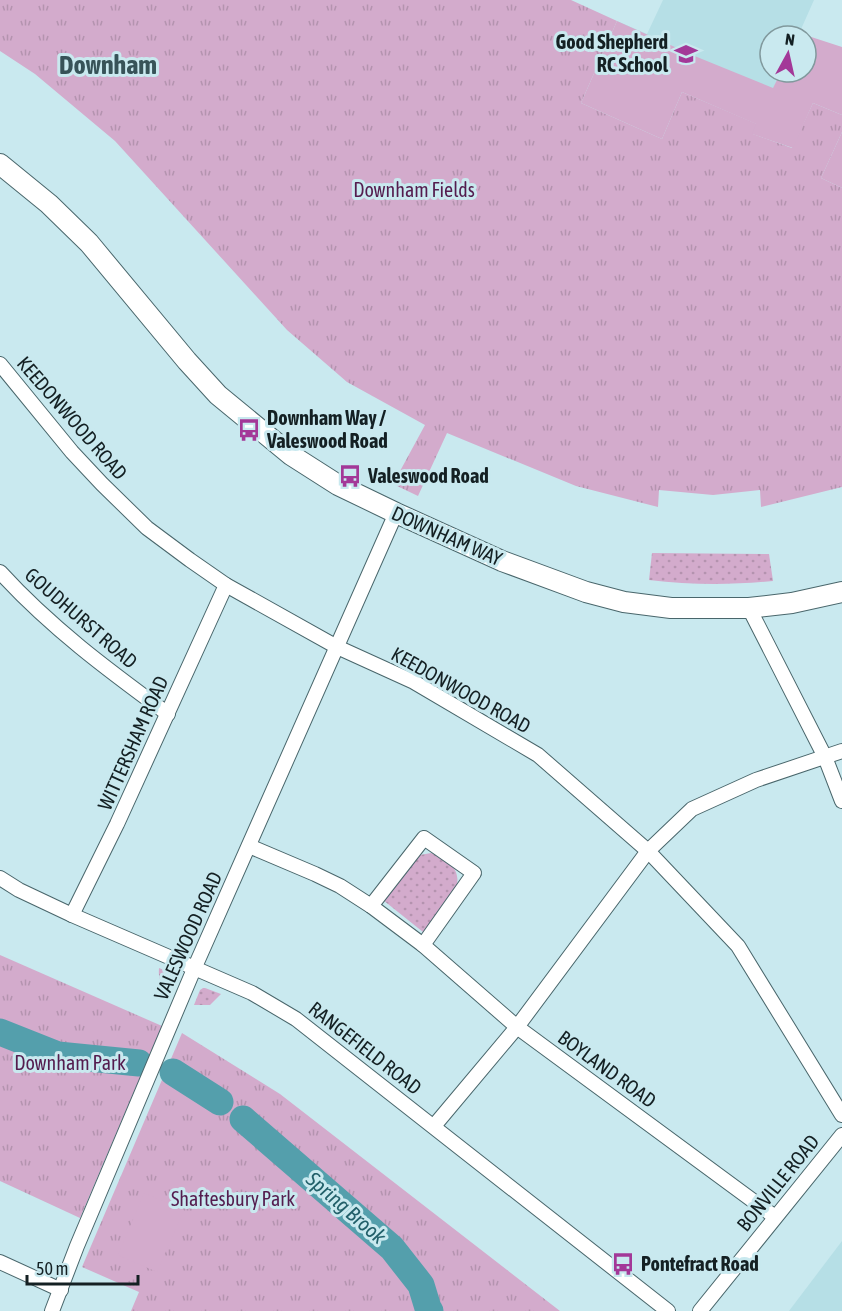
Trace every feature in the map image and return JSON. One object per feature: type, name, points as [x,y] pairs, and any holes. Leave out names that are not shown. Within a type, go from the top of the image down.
[{"type":"street","name":"DOWNHAM WAY","points":[[0,164],[49,204],[88,243],[187,361],[218,394],[291,455],[338,485],[502,561],[586,592],[624,602],[671,608],[749,608],[792,603],[842,592]]},
{"type":"street","name":"KEEDONWOOD ROAD","points":[[0,364],[72,452],[147,528],[226,585],[337,647],[414,682],[538,756],[648,851],[738,946],[842,1115]]},
{"type":"street","name":"VALESWOOD ROAD","points":[[52,1311],[77,1246],[194,969],[396,513]]},
{"type":"street","name":"GOUDHURST ROAD","points":[[0,572],[22,596],[91,657],[168,714]]},
{"type":"street","name":"WITTERSHAM ROAD","points":[[72,915],[117,824],[226,585]]},
{"type":"street","points":[[749,608],[825,758],[842,801]]},
{"type":"street","points":[[434,1126],[517,1027],[648,851],[692,809],[756,780],[842,751]]},
{"type":"street","points":[[371,906],[424,837],[474,873],[423,945]]},
{"type":"street","name":"BOYLAND ROAD","points":[[249,846],[340,886],[371,906],[423,945],[517,1027],[775,1217]]},
{"type":"street","name":"RANGEFIELD ROAD","points":[[0,878],[19,890],[72,915],[252,993],[296,1019],[668,1311]]},
{"type":"street","name":"BONVILLE ROAD","points":[[700,1311],[842,1135]]},
{"type":"street","points":[[0,1262],[61,1290]]},
{"type":"shaded area","points":[[663,0],[814,0],[803,24],[758,24],[758,84],[775,84],[757,124],[617,21],[647,34]]},
{"type":"shaded area","points":[[842,1241],[842,1311],[789,1311]]},
{"type":"green space","name":"Downham Fields","points":[[0,0],[571,0],[617,21],[581,103],[662,139],[682,92],[757,124],[753,134],[792,148],[813,103],[842,115],[842,132],[821,178],[842,188],[842,487],[761,507],[760,490],[713,495],[659,490],[658,507],[576,486],[447,433],[418,496],[393,484],[425,425],[347,382],[287,330],[115,141],[35,74],[0,51]]},
{"type":"green space","points":[[617,21],[758,82],[758,84],[773,88],[775,84],[818,84],[818,39],[842,47],[842,115],[813,103],[793,148],[752,134],[756,124],[682,92],[662,139],[581,103]]},
{"type":"green space","points":[[842,132],[842,188],[821,178]]},
{"type":"green space","points":[[652,553],[769,554],[773,581],[711,584],[649,580]]},
{"type":"green space","points":[[431,853],[443,858],[452,866],[457,882],[456,889],[423,932],[383,900],[414,859]]},
{"type":"green space","name":"Downham Park","points":[[0,955],[162,1026],[80,1218],[0,1181]]},
{"type":"green space","points":[[159,968],[176,975],[169,992],[161,981]]},
{"type":"green space","points":[[203,988],[221,994],[210,1005],[194,1005],[200,990]]},
{"type":"green space","name":"Shaftesbury Park","points":[[182,1033],[280,1094],[560,1311],[131,1311],[139,1292],[82,1267]]},
{"type":"green space","points":[[144,1193],[184,1210],[157,1272],[118,1255]]},
{"type":"waterway","name":"Spring Brook","points":[[0,1032],[58,1055],[139,1063]]},
{"type":"waterway","points":[[173,1072],[220,1102]]},
{"type":"waterway","name":"Spring Brook","points":[[243,1119],[392,1248],[421,1285],[430,1311]]},
{"type":"place","name":"Good Shepherd RC School","points":[[686,54]]},
{"type":"place","name":"Downham Way / Valeswood Road","points":[[249,430]]},
{"type":"place","name":"Valeswood Road","points":[[350,476]]},
{"type":"place","name":"Pontefract Road","points":[[623,1264]]},
{"type":"district","name":"Downham","points":[[108,65]]}]
